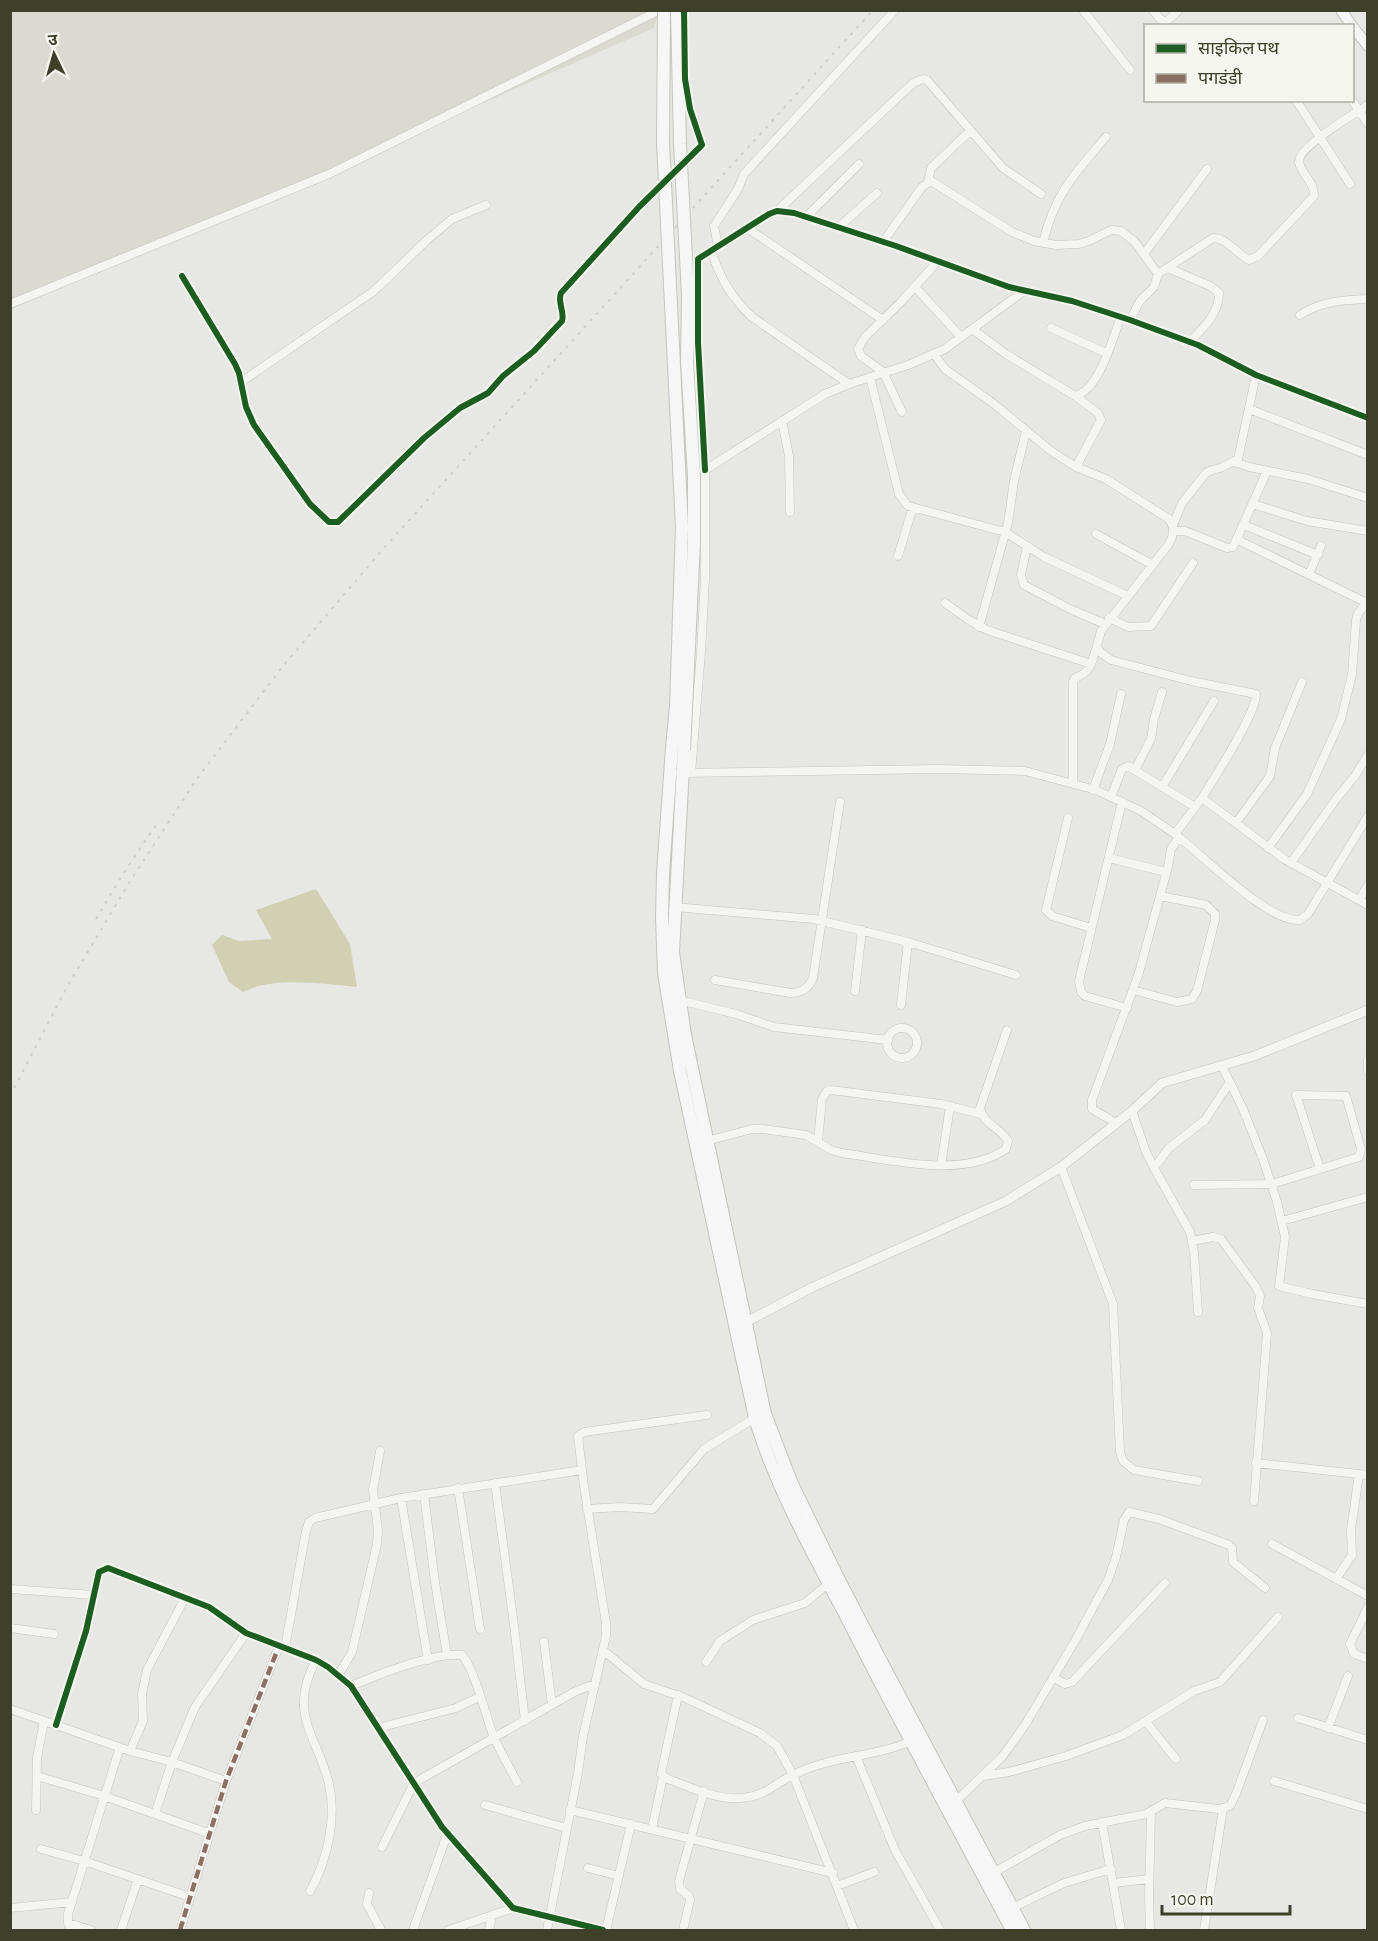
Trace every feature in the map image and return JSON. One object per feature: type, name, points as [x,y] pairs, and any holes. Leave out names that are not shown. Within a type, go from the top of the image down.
[{"type":"main road","points":[[677,10],[680,144],[688,285],[687,362],[694,477],[694,543],[678,749]]},
{"type":"main road","points":[[1341,10],[1351,24]]},
{"type":"main road","points":[[659,11],[663,143],[682,527],[676,706],[681,773],[673,952],[679,1000],[707,1141],[710,1181],[760,1436],[780,1484],[829,1583],[915,1739],[1012,1930]]},
{"type":"main road","points":[[1354,28],[1368,45]]},
{"type":"main road","points":[[681,773],[662,907],[664,973],[680,1071],[746,1322],[765,1414],[792,1484],[867,1635],[915,1739],[956,1801],[1024,1930]]},
{"type":"street","points":[[182,276],[230,354],[241,382],[246,407],[254,425],[310,504],[329,522],[333,523],[342,519],[424,438],[460,408],[488,393],[503,376],[534,351],[562,321],[563,315],[559,299],[561,294],[639,207],[702,145],[690,110],[685,79],[684,10]]},
{"type":"street","points":[[849,384],[752,317],[740,305],[721,277],[715,248],[714,226],[738,189],[744,174],[896,10]]},
{"type":"street","points":[[1083,10],[1130,70]]},
{"type":"street","points":[[1153,10],[1160,20],[1166,22],[1179,10]]},
{"type":"street","points":[[10,304],[329,174],[659,11]]},
{"type":"street","points":[[1041,194],[1003,168],[927,80],[918,80],[777,211],[698,259],[698,342],[705,470],[703,610],[681,773],[1025,771],[1073,783],[1141,811],[1177,835],[1253,899],[1285,918],[1295,920],[1305,918],[1368,816]]},
{"type":"street","points":[[1297,102],[1350,184]]},
{"type":"street","points":[[1353,102],[1368,124]]},
{"type":"street","points":[[1075,396],[1081,394],[1098,375],[1106,353],[1125,318],[1154,287],[1158,274],[1213,238],[1224,241],[1249,260],[1258,256],[1314,196],[1312,186],[1299,159],[1303,150],[1368,105]]},
{"type":"street","points":[[883,242],[922,187],[928,182],[931,168],[970,131]]},
{"type":"street","points":[[1043,243],[1053,209],[1065,187],[1106,136]]},
{"type":"street","points":[[806,217],[859,164]]},
{"type":"street","points":[[1144,254],[1207,169]]},
{"type":"street","points":[[928,182],[935,182],[1027,240],[1079,244],[1089,242],[1105,232],[1116,230],[1127,235],[1158,274]]},
{"type":"street","points":[[839,228],[877,193]]},
{"type":"street","points":[[241,382],[374,291],[452,219],[486,205]]},
{"type":"street","points":[[777,211],[806,217],[1024,291],[1072,301],[1125,318],[1191,342],[1256,375],[1368,418]]},
{"type":"street","points":[[747,228],[883,320]]},
{"type":"street","points":[[902,412],[883,372],[861,356],[858,349],[865,337],[938,261]]},
{"type":"street","points":[[1168,268],[1210,286],[1219,293],[1218,305],[1212,317],[1191,342]]},
{"type":"street","points":[[915,286],[961,337]]},
{"type":"street","points":[[705,470],[812,401],[849,384],[934,354],[1024,291]]},
{"type":"street","points":[[1300,315],[1312,307],[1328,302],[1368,299]]},
{"type":"street","points":[[1051,327],[1106,353]]},
{"type":"street","points":[[972,329],[998,349],[1075,396],[1098,413],[1101,420],[1076,467]]},
{"type":"street","points":[[934,354],[945,369],[994,404],[1051,451],[1076,467],[1106,479],[1169,519],[1173,528]]},
{"type":"street","points":[[1073,783],[1073,682],[1075,678],[1086,673],[1097,646],[1097,640],[1107,621],[1169,544],[1182,503],[1210,469],[1221,468],[1238,459],[1256,375]]},
{"type":"street","points":[[870,377],[899,494],[905,503],[1005,532],[1044,557],[1128,596]]},
{"type":"street","points":[[1249,409],[1368,455]]},
{"type":"street","points":[[782,422],[789,456],[790,512]]},
{"type":"street","points":[[979,627],[1011,510],[1017,463],[1026,431]]},
{"type":"street","points":[[1234,462],[1242,466],[1308,479],[1368,498]]},
{"type":"street","points":[[1173,528],[1230,549],[1238,540],[1267,471]]},
{"type":"street","points":[[1253,504],[1307,521],[1368,531]]},
{"type":"street","points":[[898,556],[913,507]]},
{"type":"street","points":[[1244,525],[1318,555]]},
{"type":"street","points":[[1096,534],[1153,565]]},
{"type":"street","points":[[1238,540],[1367,603],[1358,613],[1356,620],[1352,675],[1341,720],[1307,794],[1268,848]]},
{"type":"street","points":[[1027,546],[1021,575],[1024,585],[1070,609],[1128,627],[1151,626],[1194,563]]},
{"type":"street","points":[[1309,574],[1321,546]]},
{"type":"street","points":[[945,603],[979,627],[1091,664]]},
{"type":"street","points":[[1097,646],[1100,652],[1111,660],[1191,681],[1256,694],[1256,700],[1247,720],[1172,846],[1133,990],[1091,1106],[1095,1112],[1116,1124]]},
{"type":"street","points":[[1236,823],[1270,776],[1272,756],[1302,682]]},
{"type":"street","points":[[1136,770],[1151,739],[1162,692]]},
{"type":"street","points":[[1093,790],[1110,744],[1121,694]]},
{"type":"street","points":[[1162,787],[1214,701]]},
{"type":"street","points":[[1291,863],[1368,755]]},
{"type":"street","points":[[1111,797],[1124,766],[1136,770],[1195,807]]},
{"type":"street","points":[[1202,798],[1291,863],[1368,905]]},
{"type":"street","points":[[715,980],[790,993],[805,990],[813,978],[840,802]]},
{"type":"street","points":[[1122,802],[1079,981],[1081,992],[1085,996],[1127,1008]]},
{"type":"street","points":[[1068,818],[1046,910],[1052,916],[1091,928]]},
{"type":"street","points":[[1109,858],[1166,872]]},
{"type":"street","points":[[1359,900],[1368,885]]},
{"type":"street","points":[[1133,990],[1177,1002],[1192,999],[1197,991],[1215,914],[1206,905],[1160,896]]},
{"type":"street","points":[[675,907],[822,921],[908,942],[1016,975]]},
{"type":"street","points":[[855,991],[862,930]]},
{"type":"street","points":[[901,1005],[908,942]]},
{"type":"street","points":[[679,1000],[736,1014],[774,1027],[888,1040]]},
{"type":"street","points":[[746,1322],[813,1287],[1006,1201],[1061,1167],[1132,1111],[1162,1083],[1254,1056],[1368,1010]]},
{"type":"street","points":[[707,1141],[744,1131],[763,1129],[806,1135],[831,1150],[842,1153],[940,1165],[989,1159],[1006,1149],[1008,1141],[981,1114],[981,1101],[1007,1030]]},
{"type":"street","points":[[1368,1059],[1368,1071]]},
{"type":"street","points":[[1222,1066],[1263,1159],[1282,1221],[1285,1237],[1279,1286],[1368,1304]]},
{"type":"street","points":[[1154,1168],[1169,1148],[1205,1120],[1230,1082]]},
{"type":"street","points":[[818,1141],[822,1099],[826,1091],[831,1090],[950,1106],[981,1114]]},
{"type":"street","points":[[1194,1185],[1272,1184],[1354,1159],[1361,1154],[1346,1096],[1296,1095],[1320,1169]]},
{"type":"street","points":[[940,1165],[950,1106]]},
{"type":"street","points":[[1132,1111],[1146,1152],[1185,1222],[1192,1241],[1198,1312]]},
{"type":"street","points":[[1061,1167],[1113,1304],[1120,1452],[1123,1461],[1134,1470],[1198,1481]]},
{"type":"street","points":[[1282,1221],[1368,1197]]},
{"type":"street","points":[[1192,1241],[1213,1236],[1221,1239],[1258,1291],[1258,1308],[1267,1333],[1254,1501]]},
{"type":"street","points":[[547,1930],[583,1736],[603,1650],[606,1623],[578,1441],[581,1433],[708,1415]]},
{"type":"street","points":[[587,1509],[620,1507],[653,1509],[704,1449],[755,1418]]},
{"type":"street","points":[[339,1674],[352,1652],[377,1544],[378,1531],[373,1490],[380,1451]]},
{"type":"street","points":[[1256,1463],[1363,1474],[1351,1530],[1352,1555],[1336,1579]]},
{"type":"street","points":[[180,1930],[225,1781],[282,1647],[309,1522],[315,1518],[401,1498],[582,1470]]},
{"type":"street","points":[[495,1483],[525,1720]]},
{"type":"street","points":[[458,1488],[480,1629]]},
{"type":"street","points":[[424,1494],[447,1655]]},
{"type":"street","points":[[401,1498],[428,1660]]},
{"type":"street","points":[[956,1801],[1002,1757],[1091,1614],[1108,1580],[1116,1557],[1124,1520],[1129,1512],[1159,1519],[1229,1545],[1232,1548],[1233,1562],[1265,1588]]},
{"type":"street","points":[[1272,1544],[1368,1596]]},
{"type":"street","points":[[56,1725],[86,1631],[99,1572],[108,1568],[209,1607],[246,1633],[316,1660],[339,1674],[351,1686],[447,1835],[513,1908],[605,1930],[631,1824]]},
{"type":"street","points":[[706,1662],[720,1641],[753,1620],[805,1603],[829,1583]]},
{"type":"street","points":[[1053,1677],[1065,1684],[1072,1682],[1165,1583]]},
{"type":"street","points":[[10,1589],[94,1595]]},
{"type":"street","points":[[130,1750],[143,1721],[142,1694],[147,1670],[185,1598]]},
{"type":"street","points":[[1368,1607],[1350,1644],[1354,1654],[1368,1659]]},
{"type":"street","points":[[983,1776],[1082,1751],[1123,1735],[1194,1691],[1220,1682],[1278,1617]]},
{"type":"street","points":[[10,1628],[54,1634]]},
{"type":"street","points":[[155,1814],[172,1762],[198,1701],[246,1633]]},
{"type":"street","points":[[544,1642],[552,1705]]},
{"type":"street","points":[[603,1650],[644,1684],[678,1695],[760,1733],[783,1754],[854,1930]]},
{"type":"street","points":[[351,1686],[388,1671],[447,1655],[462,1655],[466,1660],[495,1738],[517,1782]]},
{"type":"street","points":[[310,1891],[320,1873],[328,1841],[331,1806],[328,1783],[307,1727],[304,1702],[308,1676],[316,1660]]},
{"type":"street","points":[[1328,1728],[1348,1676]]},
{"type":"street","points":[[382,1847],[414,1783],[576,1691],[595,1684]]},
{"type":"street","points":[[652,1829],[663,1777],[661,1769],[678,1695]]},
{"type":"street","points":[[378,1728],[450,1709],[479,1697]]},
{"type":"street","points":[[10,1709],[225,1781]]},
{"type":"street","points":[[1298,1718],[1368,1740]]},
{"type":"street","points":[[36,1810],[38,1748],[44,1720]]},
{"type":"street","points":[[993,1873],[1067,1832],[1102,1822],[1139,1816],[1170,1802],[1223,1809],[1232,1803],[1263,1720]]},
{"type":"street","points":[[1146,1722],[1176,1759]]},
{"type":"street","points":[[663,1777],[731,1798],[751,1797],[770,1791],[793,1775],[823,1764],[915,1739]]},
{"type":"street","points":[[91,1930],[69,1927],[72,1902],[120,1747]]},
{"type":"street","points":[[856,1756],[895,1850],[940,1930]]},
{"type":"street","points":[[37,1776],[104,1796],[208,1833]]},
{"type":"street","points":[[1274,1781],[1368,1809]]},
{"type":"street","points":[[683,1930],[690,1900],[689,1896],[680,1889],[679,1881],[704,1791]]},
{"type":"street","points":[[484,1805],[567,1828]]},
{"type":"street","points":[[1204,1930],[1223,1809]]},
{"type":"street","points":[[570,1810],[832,1873]]},
{"type":"street","points":[[1150,1930],[1151,1812]]},
{"type":"street","points":[[1102,1822],[1121,1930]]},
{"type":"street","points":[[413,1930],[447,1835]]},
{"type":"street","points":[[41,1849],[190,1896]]},
{"type":"street","points":[[588,1868],[619,1876]]},
{"type":"street","points":[[1012,1908],[1064,1883],[1111,1869]]},
{"type":"street","points":[[837,1886],[874,1872]]},
{"type":"street","points":[[121,1930],[138,1879]]},
{"type":"street","points":[[1114,1882],[1149,1879]]},
{"type":"street","points":[[369,1893],[367,1904],[381,1930]]},
{"type":"street","points":[[10,1908],[72,1902]]},
{"type":"street","points":[[449,1930],[513,1908]]},
{"type":"street","points":[[489,1930],[492,1916]]},
{"type":"shaded area","points":[[11,11],[659,11],[654,28],[11,309]]},
{"type":"shaded area","points":[[316,889],[350,944],[357,987],[284,983],[255,987],[243,992],[229,982],[212,945],[222,935],[239,941],[272,939],[256,910]]},
{"type":"railway","points":[[10,1096],[68,985],[129,883],[196,780],[283,666],[383,549],[873,10]]},
{"type":"railway","points":[[96,919],[156,825]]},
{"type":"marked path","points":[[180,1930],[226,1781],[279,1646]]},
{"type":"cycle path","points":[[182,276],[235,364],[246,407],[254,425],[310,504],[329,522],[338,522],[424,438],[460,408],[488,393],[503,376],[534,351],[562,321],[561,293],[639,207],[702,145],[690,109],[685,79],[684,10]]},
{"type":"cycle path","points":[[705,470],[698,342],[698,259],[777,211],[794,213],[896,246],[1009,287],[1072,301],[1130,320],[1198,345],[1256,375],[1368,418]]},
{"type":"cycle path","points":[[56,1725],[86,1631],[99,1572],[108,1568],[209,1607],[246,1633],[316,1660],[328,1667],[351,1686],[442,1827],[513,1908],[603,1930]]}]
